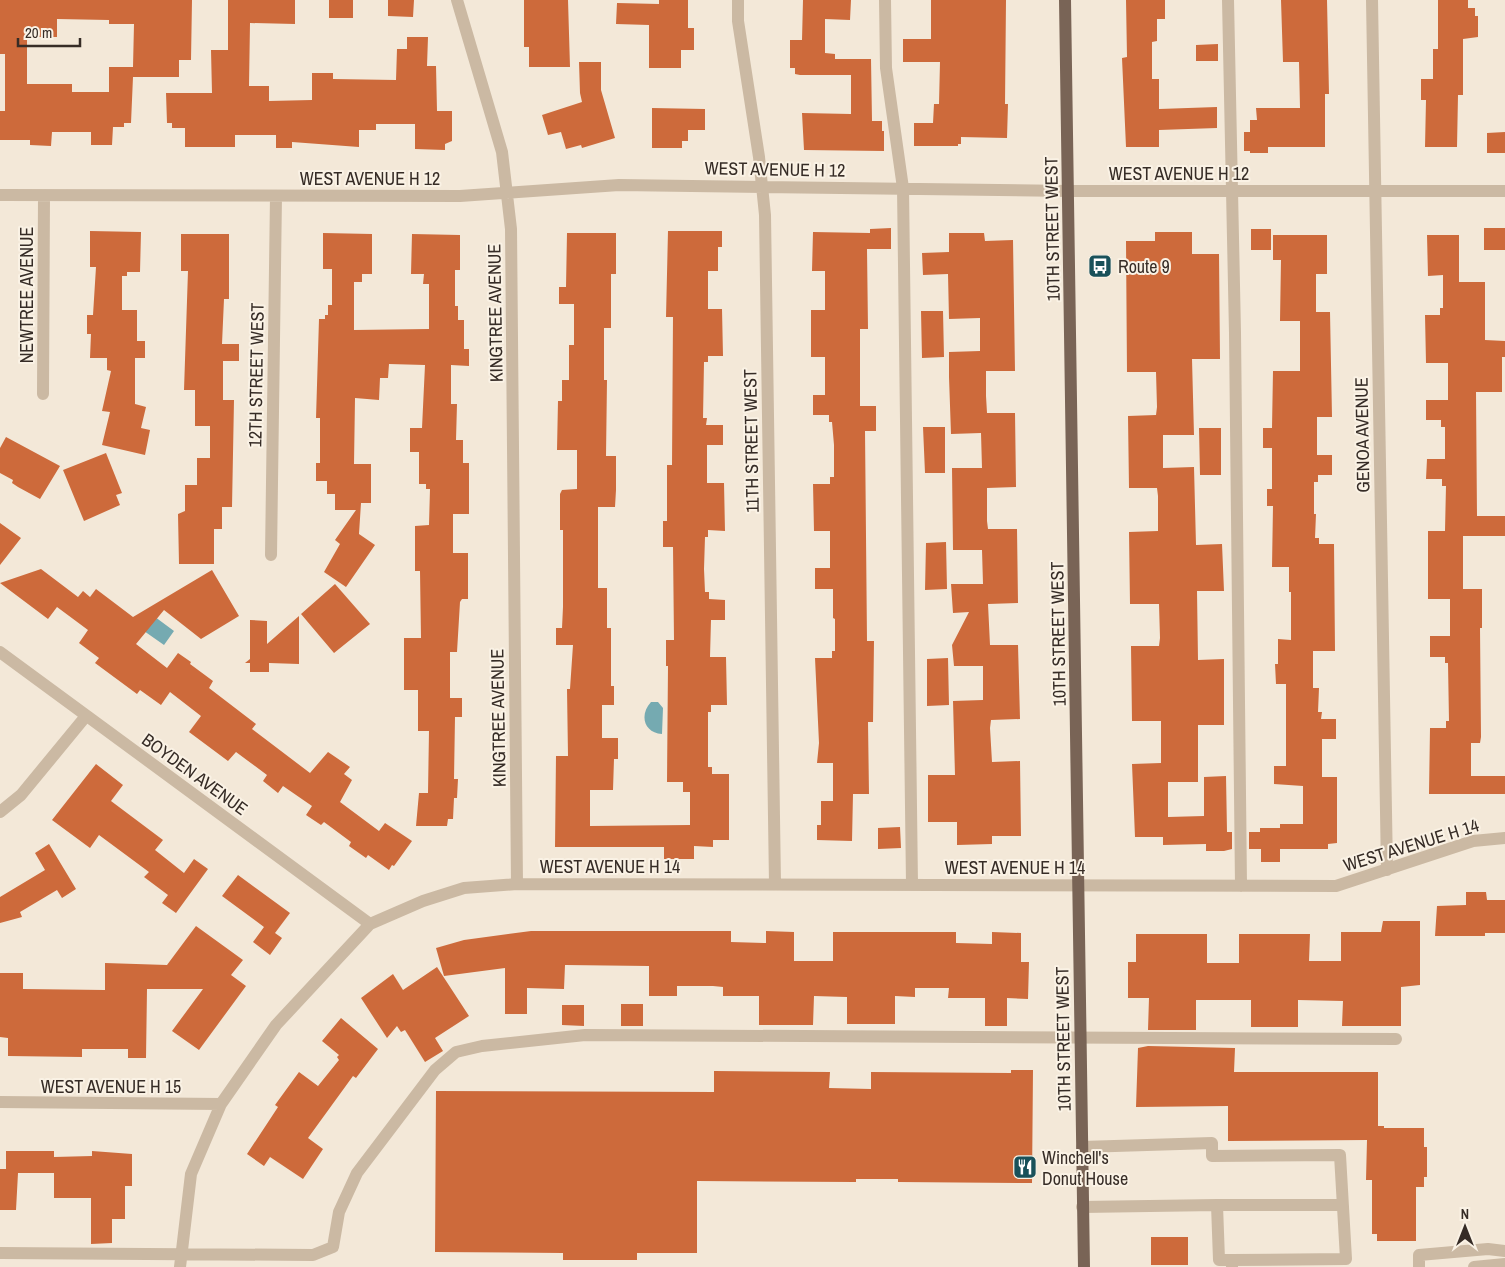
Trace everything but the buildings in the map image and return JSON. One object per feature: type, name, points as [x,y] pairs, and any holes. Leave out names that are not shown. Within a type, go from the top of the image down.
[{"type":"main road","name":"10TH STREET WEST","points":[[1065,0],[1070,191],[1084,1267]]},
{"type":"street","name":"KINGTREE AVENUE","points":[[457,0],[502,152],[511,230],[517,884]]},
{"type":"street","name":"11TH STREET WEST","points":[[738,0],[738,21],[765,215],[775,884]]},
{"type":"street","points":[[885,0],[886,68],[903,188],[912,884]]},
{"type":"street","points":[[1228,0],[1235,333],[1242,886]]},
{"type":"street","name":"GENOA AVENUE","points":[[1372,0],[1387,870]]},
{"type":"street","name":"WEST AVENUE H 12","points":[[0,195],[460,196],[619,185],[1070,191],[1505,191]]},
{"type":"street","name":"NEWTREE AVENUE","points":[[43,394],[44,196]]},
{"type":"street","name":"12TH STREET WEST","points":[[271,555],[276,196]]},
{"type":"street","name":"BOYDEN AVENUE","points":[[0,652],[370,924]]},
{"type":"street","points":[[0,812],[22,795],[86,716]]},
{"type":"street","name":"WEST AVENUE H 14","points":[[517,884],[1336,886],[1474,842],[1505,838]]},
{"type":"street","points":[[180,1261],[191,1174],[222,1104],[276,1025],[370,924],[423,901],[464,888],[517,884]]},
{"type":"street","points":[[0,1253],[180,1261],[313,1255],[333,1247],[339,1212],[357,1173],[435,1070],[456,1052],[482,1046],[585,1035],[1396,1039]]},
{"type":"street","name":"WEST AVENUE H 15","points":[[0,1102],[222,1104]]},
{"type":"street","points":[[1082,1147],[1212,1143],[1212,1156],[1340,1155],[1346,1259],[1305,1263],[1232,1264],[1219,1260],[1217,1205]]},
{"type":"street","points":[[1082,1207],[1342,1205]]},
{"type":"street","points":[[1419,1267],[1419,1255],[1488,1249],[1505,1251]]},
{"type":"street","points":[[1474,1267],[1505,1264]]},
{"type":"water","points":[[147,611],[174,631],[164,645],[144,631]]},
{"type":"water","points":[[651,702],[658,702],[663,708],[662,734],[651,730],[645,722],[645,712]]},
{"type":"place","name":"Route 9","points":[[1100,266]]},
{"type":"place","name":"Winchell's Donut House","points":[[1025,1167]]}]
